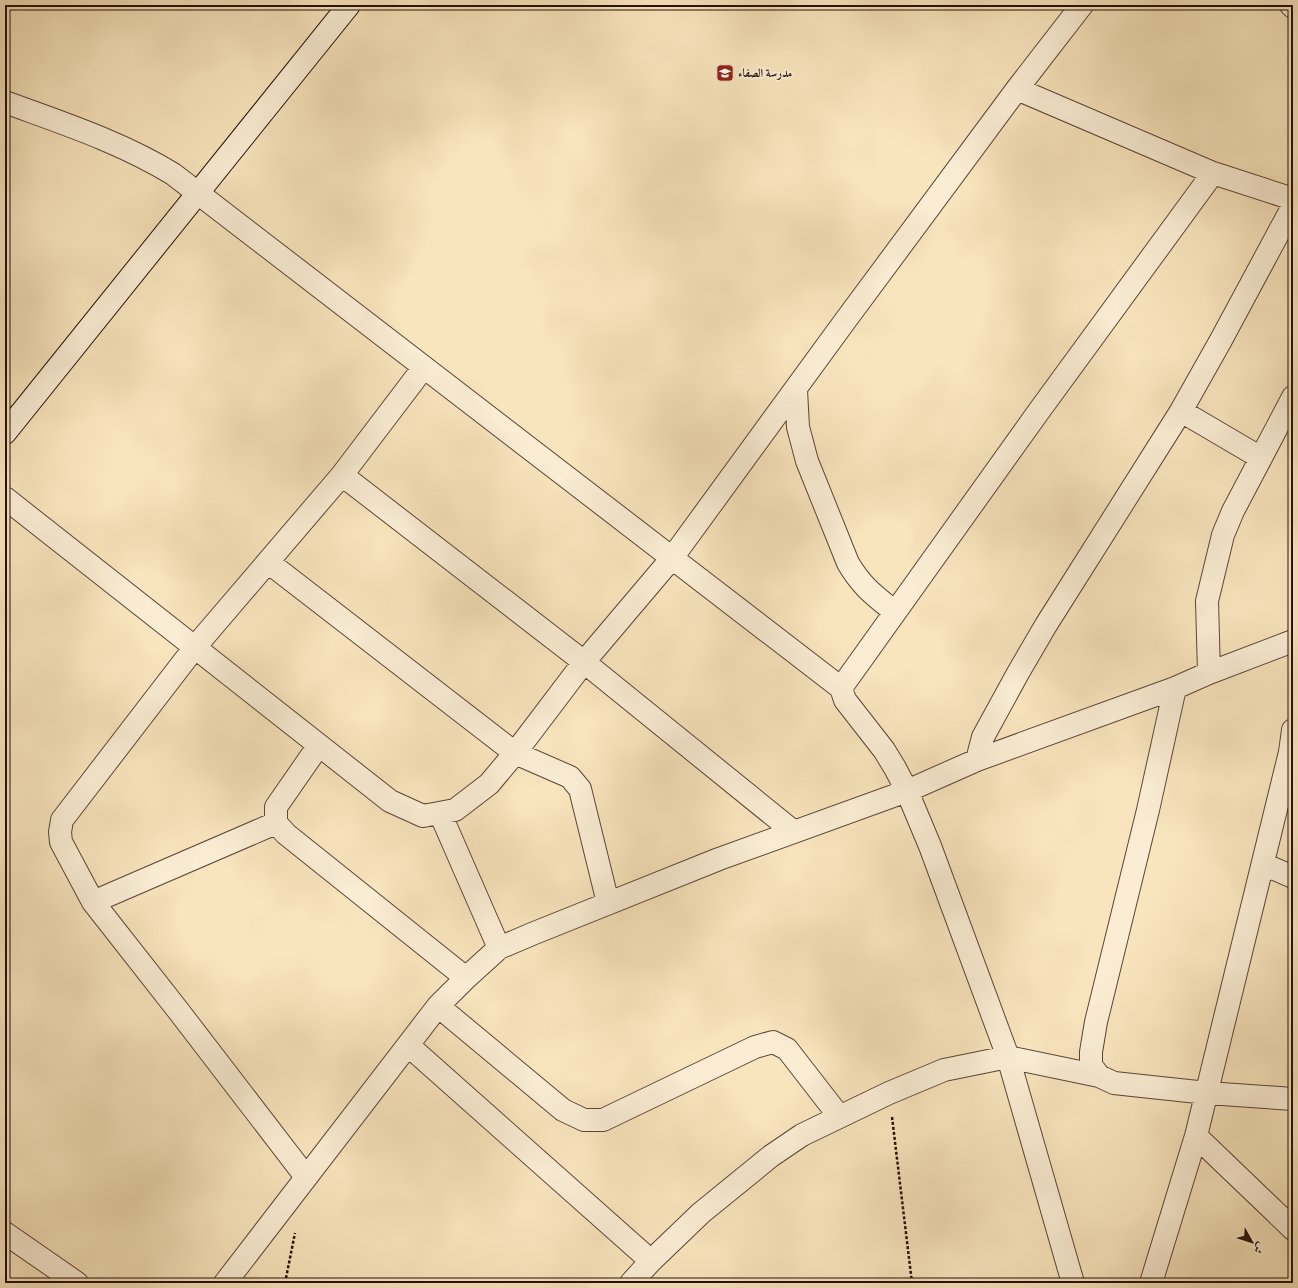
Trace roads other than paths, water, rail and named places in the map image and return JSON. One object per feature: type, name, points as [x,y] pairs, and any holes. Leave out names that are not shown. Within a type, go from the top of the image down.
[{"type":"street","points":[[5,433],[349,5]]},
{"type":"street","points":[[5,498],[390,801],[423,816],[455,810],[489,784],[515,753],[584,662],[672,558],[1017,89],[1082,5]]},
{"type":"street","points":[[1017,89],[1213,173],[1293,199]]},
{"type":"street","points":[[5,102],[130,150],[152,160],[173,174],[841,688],[845,700],[884,750],[907,791],[930,846],[1008,1057],[1073,1283]]},
{"type":"street","points":[[841,688],[1039,411],[1213,173]]},
{"type":"street","points":[[977,760],[983,737],[1018,673],[1046,625],[1181,411],[1293,206]]},
{"type":"street","points":[[306,1177],[93,902],[61,842],[60,832],[62,820],[195,647],[342,475],[424,367]]},
{"type":"street","points":[[796,390],[798,426],[807,461],[848,563],[864,587],[895,612]]},
{"type":"street","points":[[1209,673],[1207,601],[1216,560],[1226,529],[1293,397]]},
{"type":"street","points":[[1181,411],[1262,458]]},
{"type":"street","points":[[342,475],[584,662],[794,832]]},
{"type":"street","points":[[268,562],[515,753],[570,778],[580,789],[608,904]]},
{"type":"street","points":[[225,1283],[438,1006],[499,948],[719,860],[907,791],[977,760],[1175,688],[1209,673],[1293,641]]},
{"type":"street","points":[[1099,1076],[1091,1065],[1091,1052],[1096,1022],[1148,810],[1175,688]]},
{"type":"street","points":[[1151,1283],[1196,1136],[1292,752],[1293,730]]},
{"type":"street","points":[[319,745],[276,807],[276,823],[286,834],[466,978]]},
{"type":"street","points":[[440,813],[499,948]]},
{"type":"street","points":[[93,902],[276,823]]},
{"type":"street","points":[[1263,864],[1293,877]]},
{"type":"street","points":[[438,1006],[563,1110],[584,1120],[603,1120],[755,1047],[773,1042],[787,1049],[839,1116]]},
{"type":"street","points":[[408,1046],[651,1261]]},
{"type":"street","points":[[631,1283],[651,1261],[701,1214],[772,1156],[802,1134],[889,1093],[944,1070],[1008,1057],[1099,1076],[1114,1083],[1206,1093],[1293,1099]]},
{"type":"street","points":[[1196,1136],[1293,1229]]},
{"type":"street","points":[[5,1233],[77,1283]]},
{"type":"place","name":"مدرسة الصفاء","points":[[725,73]]}]
